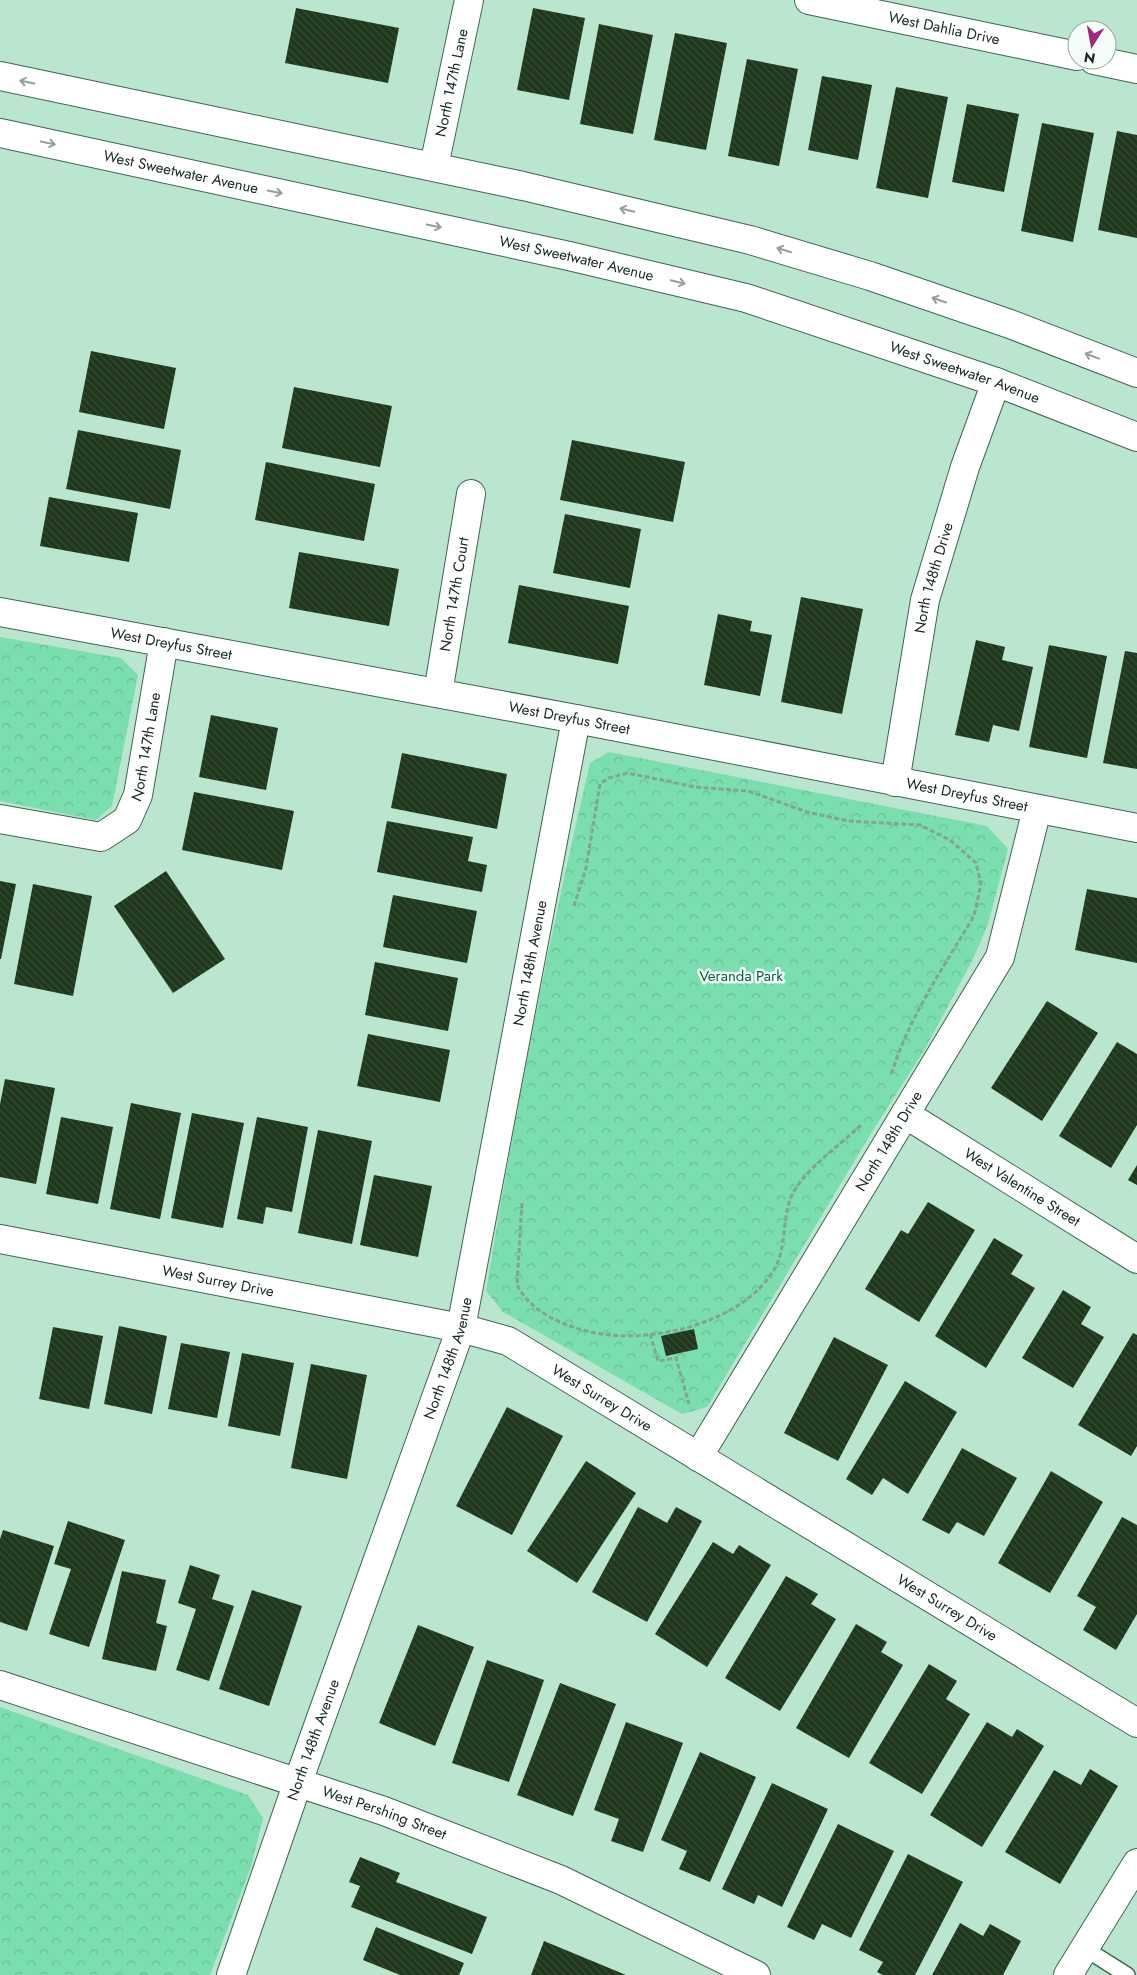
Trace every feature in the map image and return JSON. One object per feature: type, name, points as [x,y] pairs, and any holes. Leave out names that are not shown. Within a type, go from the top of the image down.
[{"type":"street","name":"North 147th Lane","points":[[434,166],[469,0]]},
{"type":"street","name":"West Dahlia Drive","points":[[809,0],[1067,54]]},
{"type":"street","points":[[1117,65],[1137,69]]},
{"type":"street","points":[[0,76],[434,166],[750,240],[870,276],[1010,324],[1137,373]]},
{"type":"street","name":"West Sweetwater Avenue","points":[[0,133],[569,256],[746,298],[996,382],[1137,437]]},
{"type":"street","name":"North 148th Drive","points":[[895,782],[925,600],[965,467],[996,382]]},
{"type":"street","name":"North 147th Court","points":[[438,694],[471,494]]},
{"type":"street","name":"West Dreyfus Street","points":[[0,612],[576,719],[1137,828]]},
{"type":"street","name":"North 147th Lane","points":[[0,819],[102,837],[127,820],[138,795],[164,642]]},
{"type":"street","name":"North 148th Avenue","points":[[231,1975],[298,1782],[461,1328],[576,719]]},
{"type":"street","name":"North 148th Drive","points":[[698,1456],[1000,957],[1037,809]]},
{"type":"street","name":"West Valentine Street","points":[[905,1114],[1137,1259]]},
{"type":"street","name":"West Surrey Drive","points":[[0,1239],[461,1328],[508,1341],[1137,1723]]},
{"type":"street","name":"West Pershing Street","points":[[0,1685],[384,1811],[561,1880],[756,1975]]},
{"type":"street","points":[[1068,1975],[1137,1863]]},
{"type":"lane","points":[[1084,1948],[1127,1975]]},
{"type":"path","points":[[574,906],[586,868],[600,784],[609,778],[628,773],[695,786],[748,791],[807,812],[848,821],[920,825],[950,840],[976,863],[981,884],[978,905],[974,916],[926,995],[907,1033],[891,1078]]},
{"type":"path","points":[[522,1203],[517,1285],[522,1295],[548,1316],[573,1328],[614,1336],[650,1334],[694,1326],[732,1309],[756,1290],[774,1268],[781,1252],[791,1199],[795,1188],[864,1122]]},
{"type":"path","points":[[650,1334],[658,1360],[676,1358],[689,1404]]},
{"type":"green space","points":[[0,637],[121,658],[138,675],[112,806],[96,820],[0,801]]},
{"type":"green space","name":"Veranda Park","points":[[609,752],[987,826],[1008,849],[988,924],[973,959],[925,1049],[870,1135],[707,1407],[682,1414],[503,1312],[486,1291],[534,1026],[590,763]]},
{"type":"green space","points":[[0,1707],[248,1795],[263,1818],[251,1867],[210,1975],[0,1975]]},
{"type":"building","points":[[296,8],[399,28],[388,83],[285,63]]},
{"type":"building","points":[[533,8],[585,18],[569,100],[517,90]]},
{"type":"building","points":[[599,24],[653,35],[633,134],[580,124]]},
{"type":"building","points":[[675,33],[727,43],[706,150],[654,140]]},
{"type":"building","points":[[747,59],[798,69],[779,166],[728,156]]},
{"type":"building","points":[[822,76],[872,85],[858,160],[808,150]]},
{"type":"building","points":[[896,87],[948,97],[928,198],[876,188]]},
{"type":"building","points":[[967,104],[1019,114],[1004,192],[952,182]]},
{"type":"building","points":[[1042,123],[1094,133],[1073,242],[1021,231]]},
{"type":"building","points":[[1117,131],[1137,135],[1137,238],[1098,230]]},
{"type":"building","points":[[91,351],[176,368],[164,429],[79,412]]},
{"type":"building","points":[[294,387],[392,406],[380,467],[282,448]]},
{"type":"building","points":[[78,430],[181,450],[170,509],[66,489]]},
{"type":"building","points":[[572,440],[685,462],[673,522],[560,500]]},
{"type":"building","points":[[266,462],[375,484],[364,541],[255,520]]},
{"type":"building","points":[[49,497],[138,513],[129,562],[40,546]]},
{"type":"building","points":[[565,514],[641,529],[630,588],[553,573]]},
{"type":"building","points":[[299,552],[399,569],[389,626],[289,608]]},
{"type":"building","points":[[519,585],[629,606],[618,664],[508,643]]},
{"type":"building","points":[[801,597],[863,609],[842,714],[781,702]]},
{"type":"building","points":[[718,614],[752,621],[750,631],[772,635],[760,696],[704,685]]},
{"type":"building","points":[[976,640],[1005,647],[1002,660],[1033,667],[1019,731],[993,725],[989,742],[955,735]]},
{"type":"building","points":[[1049,645],[1107,656],[1087,758],[1029,747]]},
{"type":"building","points":[[1125,651],[1137,653],[1137,769],[1103,763]]},
{"type":"building","points":[[211,715],[278,728],[266,790],[199,777]]},
{"type":"building","points":[[402,753],[507,774],[497,829],[391,808]]},
{"type":"building","points":[[194,792],[294,811],[282,870],[182,850]]},
{"type":"building","points":[[387,821],[473,837],[468,861],[487,865],[482,892],[377,872]]},
{"type":"building","points":[[166,871],[225,959],[173,993],[114,906]]},
{"type":"building","points":[[0,881],[16,884],[1,959],[0,959]]},
{"type":"building","points":[[33,884],[92,896],[73,996],[14,984]]},
{"type":"building","points":[[1087,889],[1137,898],[1137,963],[1075,950]]},
{"type":"building","points":[[393,895],[477,911],[467,963],[383,947]]},
{"type":"building","points":[[375,962],[458,978],[448,1031],[365,1015]]},
{"type":"building","points":[[1047,1001],[1098,1033],[1042,1121],[991,1088]]},
{"type":"building","points":[[368,1034],[450,1050],[440,1102],[357,1086]]},
{"type":"building","points":[[1117,1042],[1137,1054],[1137,1125],[1111,1168],[1059,1136]]},
{"type":"building","points":[[5,1079],[55,1088],[36,1184],[0,1177],[0,1104]]},
{"type":"building","points":[[131,1103],[181,1113],[160,1219],[110,1209]]},
{"type":"building","points":[[192,1113],[244,1123],[223,1228],[171,1218]]},
{"type":"building","points":[[61,1117],[113,1127],[98,1204],[46,1194]]},
{"type":"building","points":[[257,1117],[308,1127],[292,1212],[266,1207],[263,1224],[237,1219]]},
{"type":"building","points":[[318,1130],[372,1141],[352,1244],[298,1233]]},
{"type":"building","points":[[1137,1165],[1137,1185],[1128,1180]]},
{"type":"building","points":[[374,1175],[432,1186],[418,1257],[360,1245]]},
{"type":"building","points":[[928,1202],[975,1230],[919,1322],[865,1289],[901,1230],[908,1234]]},
{"type":"building","points":[[994,1238],[1023,1255],[1011,1274],[1035,1288],[986,1368],[935,1336]]},
{"type":"building","points":[[1063,1290],[1091,1307],[1081,1324],[1104,1337],[1073,1388],[1022,1358]]},
{"type":"building","points":[[119,1326],[167,1336],[152,1414],[104,1404]]},
{"type":"building","points":[[53,1327],[103,1336],[89,1409],[39,1399]]},
{"type":"building","points":[[694,1329],[698,1349],[666,1356],[661,1336]]},
{"type":"building","points":[[1133,1333],[1137,1335],[1137,1446],[1131,1456],[1078,1425]]},
{"type":"building","points":[[834,1337],[888,1365],[838,1461],[784,1433]]},
{"type":"building","points":[[181,1343],[230,1352],[217,1418],[168,1409]]},
{"type":"building","points":[[242,1353],[294,1363],[280,1436],[228,1426]]},
{"type":"building","points":[[311,1364],[367,1375],[347,1479],[291,1468]]},
{"type":"building","points":[[905,1381],[957,1412],[908,1494],[883,1478],[872,1495],[846,1479]]},
{"type":"building","points":[[507,1407],[563,1436],[512,1535],[456,1506]]},
{"type":"building","points":[[962,1448],[1017,1478],[984,1536],[957,1522],[949,1534],[922,1520]]},
{"type":"building","points":[[586,1461],[636,1493],[577,1583],[527,1551]]},
{"type":"building","points":[[1051,1471],[1103,1502],[1050,1593],[998,1563]]},
{"type":"building","points":[[638,1507],[667,1523],[676,1507],[702,1521],[647,1622],[592,1592]]},
{"type":"building","points":[[1122,1517],[1137,1525],[1137,1614],[1116,1650],[1083,1630],[1096,1607],[1077,1596]]},
{"type":"building","points":[[68,1521],[125,1540],[89,1647],[49,1634],[71,1569],[54,1564]]},
{"type":"building","points":[[3,1530],[54,1546],[27,1631],[0,1622],[0,1539]]},
{"type":"building","points":[[713,1542],[733,1554],[739,1545],[771,1565],[707,1667],[655,1634]]},
{"type":"building","points":[[190,1565],[220,1575],[212,1599],[234,1606],[209,1681],[176,1670],[196,1609],[178,1603]]},
{"type":"building","points":[[122,1571],[166,1580],[156,1623],[167,1626],[156,1671],[102,1659]]},
{"type":"building","points":[[786,1576],[818,1594],[811,1604],[836,1619],[780,1711],[725,1678]]},
{"type":"building","points":[[252,1590],[302,1606],[269,1706],[219,1689]]},
{"type":"building","points":[[856,1624],[887,1642],[881,1652],[903,1665],[849,1758],[796,1728]]},
{"type":"building","points":[[418,1625],[474,1647],[435,1746],[379,1723]]},
{"type":"building","points":[[487,1660],[544,1680],[509,1782],[452,1763]]},
{"type":"building","points":[[929,1664],[957,1681],[946,1699],[970,1714],[922,1794],[869,1763]]},
{"type":"building","points":[[560,1683],[616,1704],[573,1816],[517,1795]]},
{"type":"building","points":[[626,1722],[683,1743],[643,1852],[611,1841],[619,1819],[594,1810]]},
{"type":"building","points":[[987,1722],[1012,1737],[1017,1729],[1044,1746],[982,1847],[930,1815]]},
{"type":"building","points":[[700,1752],[756,1777],[710,1882],[679,1869],[687,1851],[661,1840]]},
{"type":"building","points":[[1090,1769],[1118,1786],[1060,1884],[1005,1852],[1054,1770],[1081,1785]]},
{"type":"building","points":[[772,1783],[828,1809],[782,1907],[758,1895],[754,1904],[722,1889]]},
{"type":"building","points":[[838,1824],[894,1851],[851,1938],[822,1924],[814,1940],[787,1927]]},
{"type":"building","points":[[908,1854],[963,1882],[915,1975],[883,1975],[877,1972],[883,1962],[859,1950]]},
{"type":"building","points":[[360,1857],[400,1873],[396,1882],[487,1917],[472,1954],[351,1907],[360,1886],[349,1882]]},
{"type":"building","points":[[960,1923],[983,1936],[990,1924],[1021,1941],[1003,1975],[932,1975]]},
{"type":"building","points":[[376,1927],[464,1963],[459,1975],[400,1975],[363,1960]]},
{"type":"building","points":[[544,1941],[626,1975],[531,1975]]}]
